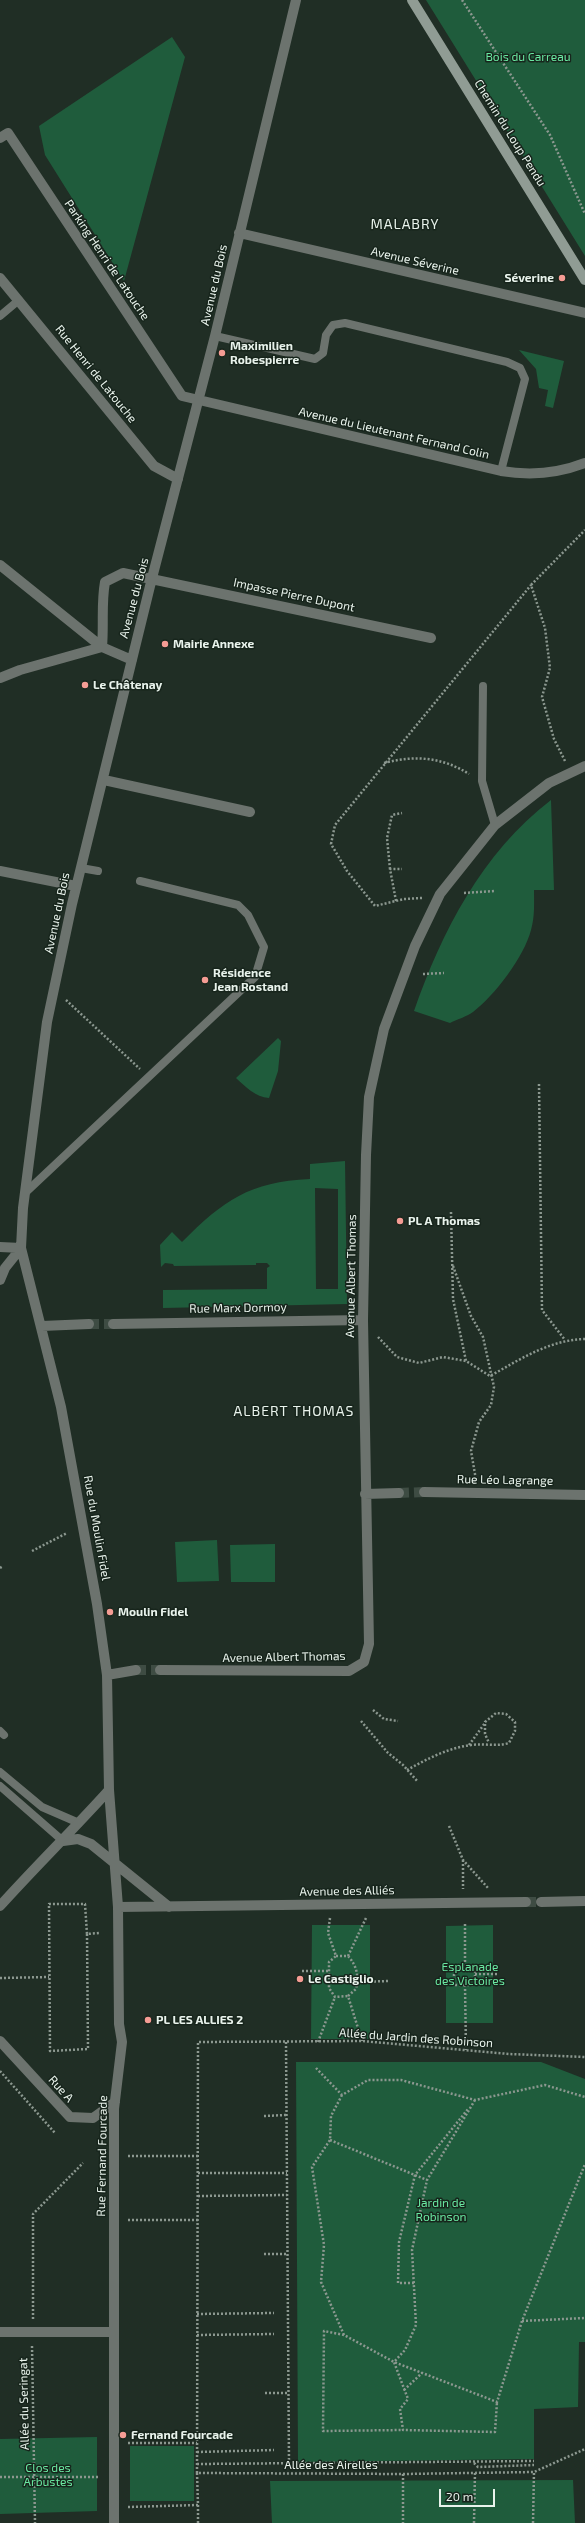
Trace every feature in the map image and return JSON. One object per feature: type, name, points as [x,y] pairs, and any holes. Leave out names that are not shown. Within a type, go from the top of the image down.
[{"type":"main road","name":"Chemin du Loup Pendu","points":[[412,0],[585,280]]},
{"type":"street","name":"Avenue du Bois","points":[[23,1208],[48,1022],[76,886],[104,780],[152,578],[215,336],[296,0]]},
{"type":"street","name":"Parking Henri de Latouche","points":[[0,138],[8,133],[174,385],[182,396],[197,401]]},
{"type":"street","name":"Avenue Séverine","points":[[239,233],[585,313]]},
{"type":"street","name":"Rue Henri de Latouche","points":[[0,278],[154,466],[178,480]]},
{"type":"street","name":"Avenue du Lieutenant Fernand Colin","points":[[197,401],[528,476],[572,468],[585,463]]},
{"type":"street","points":[[0,566],[102,646],[132,660]]},
{"type":"street","name":"Impasse Pierre Dupont","points":[[102,646],[104,621],[101,605],[105,582],[123,573],[432,638]]},
{"type":"street","points":[[0,678],[20,670],[102,646]]},
{"type":"street","name":"Avenue Albert Thomas","points":[[160,1670],[349,1671],[364,1662],[369,1644],[362,1320],[369,1097],[384,1029],[415,946],[440,894],[495,825],[549,783],[585,766]]},
{"type":"street","points":[[104,780],[250,812]]},
{"type":"street","points":[[0,871],[76,886]]},
{"type":"street","name":"Rue du Moulin Fidel","points":[[23,1208],[21,1248],[42,1326],[61,1407],[80,1504],[107,1675],[109,1790]]},
{"type":"street","points":[[0,1247],[21,1248]]},
{"type":"street","points":[[0,1280],[4,1268],[21,1248]]},
{"type":"street","name":"Rue Marx Dormoy","points":[[113,1324],[362,1320]]},
{"type":"street","points":[[42,1326],[89,1324]]},
{"type":"street","name":"Rue Léo Lagrange","points":[[424,1492],[585,1495]]},
{"type":"street","points":[[365,1494],[399,1493]]},
{"type":"street","points":[[107,1675],[136,1670]]},
{"type":"street","points":[[0,1906],[49,1851],[63,1841],[109,1790]]},
{"type":"street","name":"Rue Fernand Fourcade","points":[[109,1790],[113,1861],[118,1907],[119,2024],[122,2042],[115,2102],[114,2523]]},
{"type":"street","points":[[63,1841],[78,1839],[90,1844],[169,1907]]},
{"type":"street","points":[[541,1902],[585,1901]]},
{"type":"street","name":"Avenue des Alliés","points":[[118,1907],[526,1902]]},
{"type":"street","name":"Rue A","points":[[0,2041],[70,2117],[93,2118],[115,2102]]},
{"type":"street","points":[[0,2332],[114,2332]]},
{"type":"lane","points":[[0,316],[19,300]]},
{"type":"lane","points":[[215,336],[316,359],[323,353],[326,335],[332,325],[345,324],[508,362],[520,368],[525,379],[501,471]]},
{"type":"lane","points":[[483,686],[482,781],[495,825]]},
{"type":"lane","points":[[81,868],[98,871]]},
{"type":"lane","points":[[26,1193],[255,976],[264,947],[248,915],[238,905],[140,881]]},
{"type":"lane","points":[[0,1772],[42,1807],[79,1823]]},
{"type":"lane","points":[[0,1786],[63,1841]]},
{"type":"path","points":[[462,0],[550,136],[585,214]]},
{"type":"path","points":[[428,897],[396,901],[375,906],[348,871],[331,844],[335,825],[384,763],[531,585],[585,530]]},
{"type":"path","points":[[531,585],[545,628],[550,668],[542,697],[554,739],[566,762]]},
{"type":"path","points":[[384,763],[420,758],[438,760],[462,769],[482,781]]},
{"type":"path","points":[[396,901],[390,870],[387,838],[392,815],[402,813]]},
{"type":"path","points":[[390,870],[402,869]]},
{"type":"path","points":[[464,893],[494,891]]},
{"type":"path","points":[[423,974],[444,973]]},
{"type":"path","points":[[54,989],[149,1077]]},
{"type":"path","points":[[539,1084],[542,1310],[565,1340]]},
{"type":"path","points":[[451,1212],[453,1299],[466,1361]]},
{"type":"path","points":[[453,1266],[471,1316],[483,1337],[488,1356],[490,1376],[494,1387],[491,1405],[480,1422],[471,1451],[475,1484]]},
{"type":"path","points":[[376,1337],[379,1338],[397,1357],[419,1363],[443,1357],[466,1361],[490,1376]]},
{"type":"path","points":[[490,1376],[541,1348],[565,1340],[585,1339]]},
{"type":"path","points":[[32,1551],[67,1532]]},
{"type":"path","points":[[373,1710],[384,1719],[398,1721]]},
{"type":"path","points":[[407,1770],[431,1756],[469,1745],[489,1743],[498,1747],[510,1743],[515,1732],[515,1722],[506,1714],[496,1713],[485,1722],[469,1745]]},
{"type":"path","points":[[361,1721],[388,1753],[418,1782]]},
{"type":"path","points":[[485,1722],[485,1734],[489,1743]]},
{"type":"path","points":[[449,1826],[463,1860],[488,1888]]},
{"type":"path","points":[[463,1860],[463,1889]]},
{"type":"path","points":[[49,1904],[85,1904],[87,1934],[88,2049],[50,2051],[49,1904]]},
{"type":"path","points":[[331,1904],[328,1933],[336,1956]]},
{"type":"path","points":[[348,1956],[366,1918]]},
{"type":"path","points":[[465,1924],[466,1968]]},
{"type":"path","points":[[87,1934],[99,1933]]},
{"type":"path","points":[[335,1996],[329,1988],[329,1962],[336,1956],[348,1956]]},
{"type":"path","points":[[335,1996],[348,1996],[356,1989],[358,1982],[356,1967],[348,1956]]},
{"type":"path","points":[[454,1968],[466,1968],[475,1968],[475,1984],[454,1985],[454,1968]]},
{"type":"path","points":[[302,1971],[328,1971]]},
{"type":"path","points":[[475,1974],[497,1974]]},
{"type":"path","points":[[0,1978],[49,1977]]},
{"type":"path","points":[[358,1982],[388,1981]]},
{"type":"path","points":[[465,1985],[466,2050]]},
{"type":"path","points":[[318,2042],[335,1996]]},
{"type":"path","points":[[348,1996],[362,2041]]},
{"type":"path","name":"Allée du Jardin des Robinson","points":[[198,2156],[198,2042],[362,2041],[466,2050],[585,2057]]},
{"type":"path","points":[[286,2042],[289,2465]]},
{"type":"path","points":[[316,2068],[342,2095]]},
{"type":"path","points":[[0,2071],[55,2133]]},
{"type":"path","points":[[344,2335],[321,2282],[324,2245],[312,2167],[330,2140],[331,2116],[342,2095],[368,2080],[401,2080],[475,2100],[545,2085],[585,2097]]},
{"type":"path","points":[[414,2282],[398,2283],[399,2242],[415,2175],[475,2100]]},
{"type":"path","points":[[394,2362],[405,2350],[416,2325],[412,2250],[427,2180],[475,2100]]},
{"type":"path","points":[[264,2116],[286,2115]]},
{"type":"path","points":[[330,2140],[427,2180]]},
{"type":"path","points":[[123,2156],[198,2156],[198,2523]]},
{"type":"path","name":"Allée du Seringat","points":[[35,2523],[32,2332],[33,2214],[83,2163]]},
{"type":"path","points":[[497,2402],[394,2362],[344,2335],[324,2331],[323,2431],[403,2430],[495,2432],[497,2402],[522,2321],[585,2164]]},
{"type":"path","points":[[198,2174],[287,2172]]},
{"type":"path","points":[[198,2196],[287,2195]]},
{"type":"path","points":[[126,2220],[198,2220]]},
{"type":"path","points":[[264,2254],[288,2254]]},
{"type":"path","points":[[197,2314],[274,2313]]},
{"type":"path","points":[[522,2321],[585,2318]]},
{"type":"path","points":[[197,2335],[274,2334]]},
{"type":"path","points":[[394,2362],[408,2399],[400,2409],[403,2430]]},
{"type":"path","points":[[404,2390],[422,2373]]},
{"type":"path","points":[[265,2393],[288,2393]]},
{"type":"path","points":[[126,2443],[197,2443]]},
{"type":"path","name":"Allée des Airelles","points":[[197,2473],[403,2474],[534,2472],[585,2449]]},
{"type":"path","points":[[197,2452],[274,2450]]},
{"type":"path","points":[[197,2464],[289,2465],[534,2461]]},
{"type":"path","points":[[473,2463],[478,2467],[534,2465]]},
{"type":"path","points":[[474,2523],[475,2472]]},
{"type":"path","points":[[534,2472],[534,2523]]},
{"type":"path","points":[[403,2474],[403,2523]]},
{"type":"path","points":[[0,2477],[104,2476]]},
{"type":"path","points":[[114,2507],[198,2505]]},
{"type":"green space","name":"Bois du Carreau","points":[[426,0],[585,0],[585,256]]},
{"type":"green space","points":[[172,37],[185,57],[124,281],[45,155],[39,126]]},
{"type":"green space","points":[[519,350],[564,361],[553,408],[545,406],[548,390],[539,388],[536,369]]},
{"type":"green space","points":[[551,800],[554,890],[534,890],[534,915],[531,930],[522,952],[508,975],[482,1005],[465,1017],[450,1023],[414,1011],[425,981],[451,923],[467,895],[504,844],[526,821]]},
{"type":"green space","points":[[278,1038],[281,1041],[278,1071],[269,1098],[259,1096],[236,1078]]},
{"type":"green space","points":[[345,1161],[347,1304],[163,1308],[163,1290],[267,1289],[267,1268],[270,1266],[267,1263],[256,1263],[256,1265],[174,1266],[173,1264],[165,1263],[161,1267],[160,1245],[172,1232],[182,1242],[197,1227],[225,1204],[254,1189],[270,1184],[310,1179],[310,1164]],"holes":[[[315,1188],[338,1189],[338,1289],[316,1289]]]},
{"type":"green space","points":[[217,1540],[219,1581],[177,1582],[175,1542]]},
{"type":"green space","points":[[275,1544],[275,1582],[231,1582],[230,1545]]},
{"type":"green space","points":[[312,1925],[370,1925],[370,2039],[311,2039]]},
{"type":"green space","name":"Esplanade des Victoires","points":[[493,1925],[493,2023],[446,2023],[446,1926]]},
{"type":"green space","name":"Jardin de Robinson","points":[[296,2062],[541,2062],[585,2079],[585,2342],[579,2342],[578,2407],[534,2409],[534,2459],[298,2462]]},
{"type":"green space","name":"Clos des Arbustes","points":[[97,2437],[97,2511],[0,2514],[0,2439]]},
{"type":"green space","points":[[130,2446],[194,2446],[194,2501],[130,2501]]},
{"type":"green space","points":[[573,2480],[575,2523],[272,2523],[270,2481]]},
{"type":"tunnel","points":[[89,1324],[113,1324]]},
{"type":"tunnel","points":[[399,1493],[424,1492]]},
{"type":"tunnel","points":[[136,1670],[160,1670]]},
{"type":"tunnel","points":[[526,1902],[541,1902]]},
{"type":"place","name":"Séverine","points":[[562,278]]},
{"type":"place","name":"Maximilien Robespierre","points":[[222,353]]},
{"type":"place","name":"Mairie Annexe","points":[[165,644]]},
{"type":"place","name":"Le Châtenay","points":[[85,685]]},
{"type":"place","name":"Résidence Jean Rostand","points":[[205,980]]},
{"type":"place","name":"PL A Thomas","points":[[400,1221]]},
{"type":"place","name":"Moulin Fidel","points":[[110,1612]]},
{"type":"place","name":"Le Castiglio","points":[[300,1979]]},
{"type":"place","name":"PL LES ALLIES 2","points":[[148,2020]]},
{"type":"place","name":"Fernand Fourcade","points":[[123,2435]]},
{"type":"district","name":"MALABRY","points":[[405,224]]},
{"type":"district","name":"ALBERT THOMAS","points":[[294,1411]]}]
